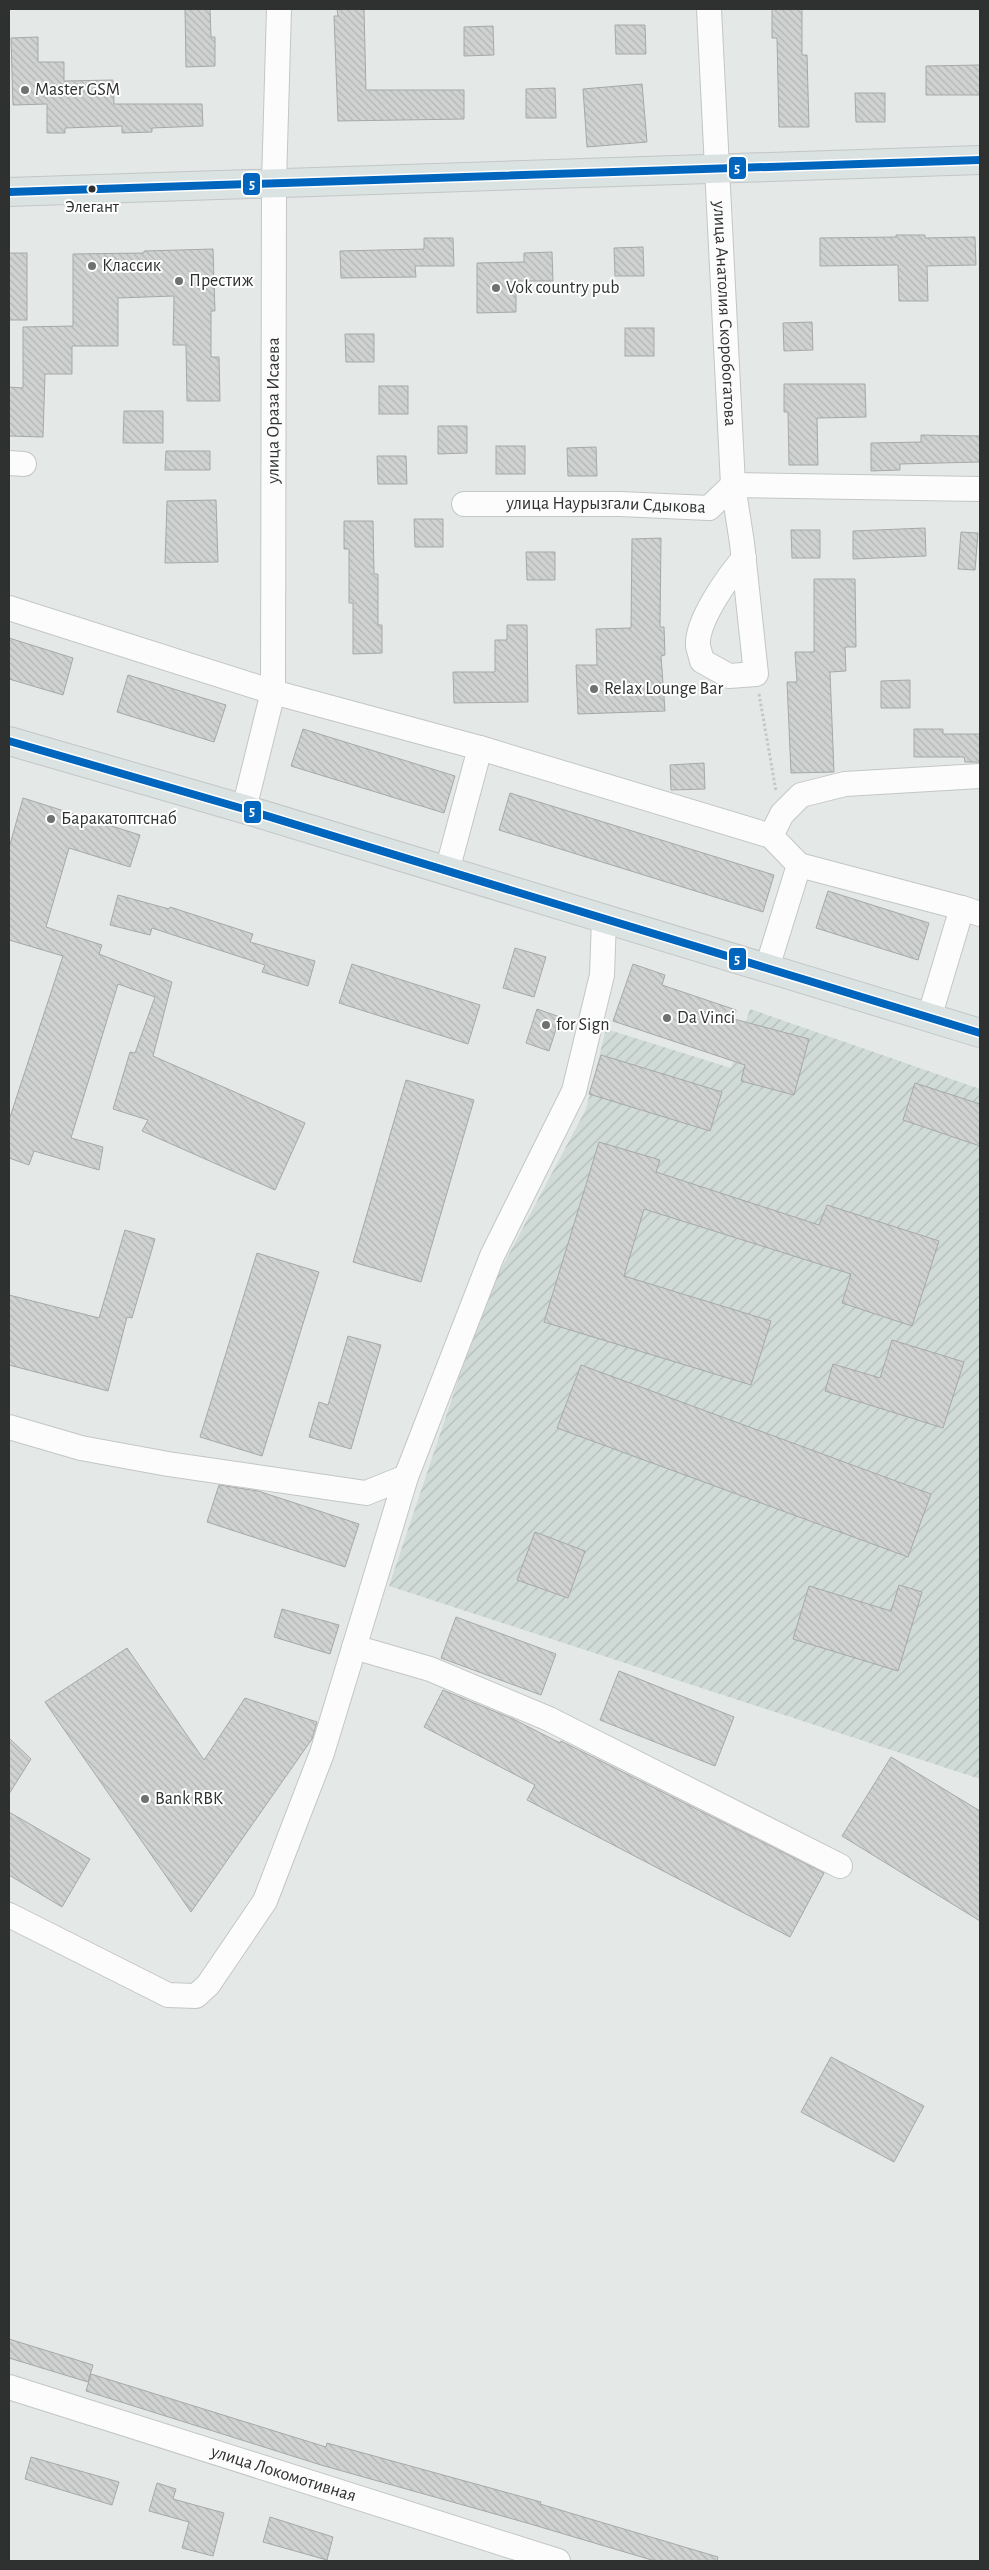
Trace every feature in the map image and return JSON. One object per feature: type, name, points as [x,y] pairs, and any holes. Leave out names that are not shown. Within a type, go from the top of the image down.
[{"type":"main road","points":[[9,192],[980,160]]},
{"type":"main road","points":[[9,741],[244,809],[980,1034]]},
{"type":"street","name":"улица Ораза Исаева","points":[[244,809],[273,692],[274,183],[279,9]]},
{"type":"street","name":"улица Анатолия Скоробогатова","points":[[709,9],[733,485],[744,558],[756,674]]},
{"type":"street","points":[[733,485],[980,488]]},
{"type":"street","name":"улица Наурызгали Сдыкова","points":[[464,504],[620,504],[708,508],[733,485]]},
{"type":"street","points":[[744,558],[725,583],[708,613],[701,628],[698,646],[702,661],[729,676],[756,674]]},
{"type":"street","points":[[9,608],[273,692],[480,748],[771,836],[799,864],[971,911],[929,1018]]},
{"type":"street","points":[[447,871],[480,748]]},
{"type":"street","points":[[771,836],[782,814],[801,795],[845,784],[980,776]]},
{"type":"street","points":[[767,968],[799,864]]},
{"type":"street","points":[[9,1915],[168,1996],[196,1996],[208,1985],[265,1901],[314,1780],[406,1477],[492,1256],[574,1091],[602,974],[604,919]]},
{"type":"street","points":[[9,1427],[81,1448],[168,1464],[366,1493],[406,1477]]},
{"type":"street","points":[[354,1648],[430,1669],[549,1719],[840,1866]]},
{"type":"street","name":"улица Локомотивная","points":[[9,2387],[520,2556],[558,2561]]},
{"type":"path","points":[[756,674],[770,762],[782,814]]},
{"type":"shaded area","points":[[750,1009],[980,1089],[980,1779],[389,1586],[486,1297],[586,1109],[606,1029],[731,1068]]},
{"type":"building","points":[[185,9],[210,9],[211,37],[215,37],[215,66],[186,67]]},
{"type":"building","points":[[337,9],[364,9],[366,90],[464,90],[464,119],[338,121],[334,16],[338,16]]},
{"type":"building","points":[[772,9],[802,9],[802,55],[807,55],[809,127],[779,127],[777,38],[772,38]]},
{"type":"building","points":[[615,25],[645,25],[646,54],[616,54]]},
{"type":"building","points":[[493,26],[494,55],[464,56],[464,27]]},
{"type":"building","points":[[38,37],[38,62],[64,62],[64,81],[113,80],[114,104],[202,104],[203,126],[152,128],[152,132],[122,133],[122,126],[65,128],[65,133],[47,133],[47,104],[13,105],[11,38]]},
{"type":"building","points":[[980,65],[980,95],[926,95],[926,66]]},
{"type":"building","points":[[642,84],[647,142],[587,147],[583,89]]},
{"type":"building","points":[[555,88],[556,118],[526,118],[526,89]]},
{"type":"building","points":[[855,93],[885,93],[885,122],[856,122]]},
{"type":"building","points":[[896,235],[925,235],[925,238],[975,237],[976,265],[927,266],[928,301],[899,301],[898,265],[820,266],[820,238],[896,237]]},
{"type":"building","points":[[424,238],[453,238],[454,266],[415,266],[416,277],[341,278],[340,251],[424,249]]},
{"type":"building","points":[[643,247],[644,276],[615,276],[614,248]]},
{"type":"building","points":[[213,249],[215,311],[211,311],[211,357],[219,357],[220,401],[187,401],[186,345],[173,345],[174,296],[118,298],[118,346],[72,346],[72,374],[45,374],[43,437],[9,436],[9,387],[23,388],[23,327],[73,326],[73,254],[144,253],[144,251]]},
{"type":"building","name":"Vok country pub","points":[[552,252],[553,281],[516,281],[516,312],[477,313],[477,263],[524,262],[524,253]]},
{"type":"building","points":[[9,253],[27,253],[27,320],[9,320]]},
{"type":"building","points":[[812,322],[813,350],[784,351],[783,323]]},
{"type":"building","points":[[625,328],[654,328],[654,356],[625,356]]},
{"type":"building","points":[[345,334],[374,334],[374,362],[346,362]]},
{"type":"building","points":[[784,384],[865,384],[866,417],[817,418],[818,465],[789,465],[788,412],[784,412]]},
{"type":"building","points":[[379,386],[408,386],[408,414],[379,414]]},
{"type":"building","points":[[124,411],[163,411],[163,443],[123,443]]},
{"type":"building","points":[[438,426],[467,426],[467,453],[438,454]]},
{"type":"building","points":[[921,435],[980,436],[980,462],[900,464],[900,470],[871,471],[871,443],[921,442]]},
{"type":"building","points":[[496,446],[525,446],[525,474],[496,474]]},
{"type":"building","points":[[596,447],[597,476],[568,476],[567,448]]},
{"type":"building","points":[[166,451],[210,451],[210,470],[165,470]]},
{"type":"building","points":[[377,456],[406,456],[407,484],[378,484]]},
{"type":"building","points":[[216,500],[218,562],[165,563],[167,501]]},
{"type":"building","points":[[414,519],[443,519],[443,547],[415,547]]},
{"type":"building","points":[[344,521],[373,521],[374,574],[378,574],[378,625],[382,625],[382,653],[353,654],[353,603],[349,603],[349,549],[344,549]]},
{"type":"building","points":[[925,528],[926,556],[853,559],[853,531]]},
{"type":"building","points":[[791,530],[820,530],[820,558],[792,558]]},
{"type":"building","points":[[961,532],[978,533],[975,570],[958,569]]},
{"type":"building","points":[[661,538],[660,627],[664,627],[665,655],[661,656],[665,711],[578,714],[576,665],[597,665],[596,629],[631,628],[632,539]]},
{"type":"building","points":[[526,552],[555,552],[555,580],[527,580]]},
{"type":"building","points":[[814,579],[855,579],[856,647],[845,647],[846,671],[830,672],[834,772],[791,773],[787,682],[797,682],[795,652],[814,652]]},
{"type":"building","points":[[507,625],[527,625],[528,702],[454,703],[453,672],[495,672],[495,640],[507,640]]},
{"type":"building","points":[[9,638],[73,658],[63,695],[9,679]]},
{"type":"building","points":[[128,675],[226,705],[214,742],[117,712]]},
{"type":"building","points":[[910,680],[910,708],[881,708],[881,681]]},
{"type":"building","points":[[303,729],[455,776],[444,813],[291,766]]},
{"type":"building","points":[[914,729],[943,729],[943,734],[980,734],[980,762],[965,762],[964,757],[914,757]]},
{"type":"building","points":[[704,763],[705,789],[671,790],[670,765]]},
{"type":"building","points":[[510,793],[774,875],[763,912],[499,830]]},
{"type":"building","points":[[23,798],[140,835],[130,867],[69,848],[46,927],[102,945],[99,954],[172,982],[153,1056],[305,1123],[275,1190],[142,1131],[148,1120],[113,1109],[130,1052],[135,1053],[155,997],[118,984],[71,1138],[103,1147],[99,1170],[34,1151],[29,1165],[9,1158],[9,1120],[63,956],[9,940],[9,848]]},
{"type":"building","points":[[828,891],[929,923],[918,960],[816,928]]},
{"type":"building","points":[[118,895],[169,909],[170,907],[253,934],[250,942],[315,961],[308,986],[262,972],[265,965],[152,928],[150,935],[110,925]]},
{"type":"building","points":[[515,948],[546,957],[534,997],[503,988]]},
{"type":"building","points":[[352,964],[480,1005],[468,1044],[339,1003]]},
{"type":"building","points":[[633,964],[665,975],[662,985],[736,1010],[734,1019],[809,1039],[794,1095],[741,1081],[745,1065],[613,1021]]},
{"type":"building","points":[[537,1009],[560,1017],[549,1051],[526,1043]]},
{"type":"building","points":[[601,1055],[722,1092],[710,1131],[589,1094]]},
{"type":"building","points":[[406,1080],[474,1100],[421,1282],[353,1262]]},
{"type":"building","points":[[915,1083],[980,1104],[980,1146],[903,1120]]},
{"type":"building","points":[[599,1142],[660,1160],[656,1172],[819,1225],[827,1205],[939,1241],[912,1326],[842,1303],[851,1274],[644,1209],[624,1276],[771,1321],[751,1385],[544,1322]]},
{"type":"building","points":[[125,1230],[155,1239],[132,1318],[127,1317],[108,1391],[9,1365],[9,1295],[99,1318]]},
{"type":"building","points":[[257,1253],[319,1272],[262,1456],[200,1437]]},
{"type":"building","points":[[348,1336],[381,1345],[351,1449],[309,1437],[319,1402],[328,1405]]},
{"type":"building","points":[[892,1340],[964,1362],[943,1428],[825,1391],[833,1364],[880,1378]]},
{"type":"building","points":[[581,1365],[931,1494],[908,1557],[557,1428]]},
{"type":"building","points":[[219,1485],[258,1491],[359,1524],[345,1567],[207,1522]]},
{"type":"building","points":[[535,1532],[585,1551],[568,1598],[517,1580]]},
{"type":"building","points":[[899,1585],[922,1592],[898,1671],[793,1639],[809,1586],[891,1611]]},
{"type":"building","points":[[282,1609],[339,1625],[330,1654],[274,1637]]},
{"type":"building","points":[[456,1617],[556,1654],[541,1695],[441,1658]]},
{"type":"building","points":[[127,1648],[204,1760],[245,1698],[317,1722],[312,1739],[191,1912],[45,1702]]},
{"type":"building","points":[[619,1671],[734,1717],[715,1766],[600,1720]]},
{"type":"building","points":[[443,1690],[513,1719],[560,1743],[561,1741],[824,1873],[790,1937],[527,1800],[535,1785],[424,1727]]},
{"type":"building","points":[[9,1738],[31,1759],[9,1794]]},
{"type":"building","points":[[891,1757],[980,1811],[980,1921],[842,1836]]},
{"type":"building","points":[[9,1812],[90,1859],[62,1907],[9,1875]]},
{"type":"building","points":[[831,2057],[924,2106],[894,2162],[801,2112]]},
{"type":"building","points":[[9,2339],[93,2365],[88,2382],[9,2358]]},
{"type":"building","points":[[91,2374],[326,2447],[327,2443],[541,2502],[540,2504],[718,2557],[717,2561],[655,2561],[321,2465],[86,2391]]},
{"type":"building","points":[[31,2457],[119,2482],[112,2505],[25,2479]]},
{"type":"building","points":[[157,2483],[176,2489],[173,2499],[224,2513],[213,2556],[182,2548],[189,2522],[149,2511]]},
{"type":"building","points":[[270,2517],[333,2537],[327,2560],[263,2542]]},
{"type":"transit line","name":"5","points":[[9,192],[980,160]]},
{"type":"transit line","name":"5","points":[[9,741],[244,809],[980,1033]]},
{"type":"place","name":"Master GSM","points":[[25,90]]},
{"type":"place","name":"Элегант","points":[[92,189]]},
{"type":"place","name":"Классик","points":[[92,266]]},
{"type":"place","name":"Престиж","points":[[179,281]]},
{"type":"place","name":"Vok country pub","points":[[496,288]]},
{"type":"place","name":"Relax Lounge Bar","points":[[594,689]]},
{"type":"place","name":"Баракатоптснаб","points":[[51,819]]},
{"type":"place","name":"Da Vinci","points":[[667,1018]]},
{"type":"place","name":"for Sign","points":[[546,1025]]},
{"type":"place","name":"Bank RBK","points":[[145,1799]]}]
